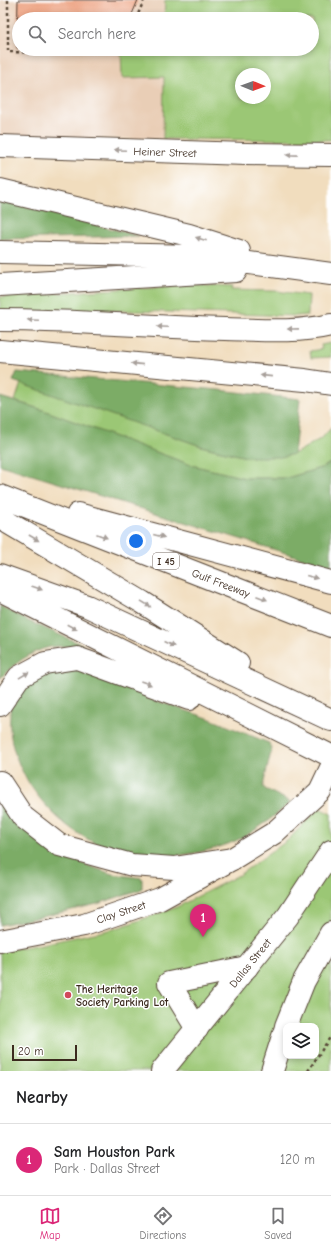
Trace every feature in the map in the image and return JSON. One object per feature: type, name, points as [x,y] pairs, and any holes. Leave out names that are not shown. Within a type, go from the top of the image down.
[{"type":"main road","name":"Heiner Street","points":[[0,146],[238,154],[331,155]]},
{"type":"main road","points":[[0,190],[189,235],[291,268]]},
{"type":"main road","points":[[7,252],[198,256],[331,274]]},
{"type":"main road","points":[[0,285],[291,268]]},
{"type":"main road","points":[[0,320],[31,320],[174,328],[264,330],[313,329],[331,325]]},
{"type":"main road","points":[[0,351],[305,380],[331,384]]},
{"type":"main road","points":[[0,493],[331,582]]},
{"type":"main road","name":"Gulf Freeway","points":[[0,496],[331,626]]},
{"type":"main road","points":[[0,518],[142,602],[305,707]]},
{"type":"main road","points":[[0,575],[87,606],[331,720]]},
{"type":"main road","points":[[0,590],[331,756]]},
{"type":"main road","points":[[0,704],[19,677],[45,663],[77,658],[291,737]]},
{"type":"main road","name":"Clay Street","points":[[0,941],[84,925],[160,900],[274,833],[320,791],[331,768]]},
{"type":"main road","points":[[0,782],[23,817],[59,845],[132,865],[174,868],[232,858]]},
{"type":"main road","name":"Dallas Street","points":[[162,1071],[288,916],[331,851]]},
{"type":"main road","points":[[287,1023],[304,981],[331,933]]},
{"type":"main road","points":[[197,1029],[169,983],[247,967]]},
{"type":"main road","points":[[272,1071],[283,1036]]},
{"type":"path","points":[[8,0],[8,52],[12,52]]},
{"type":"path","points":[[139,12],[144,0]]},
{"type":"path","points":[[308,1071],[331,1036]]},
{"type":"shaded area","points":[[0,0],[165,0],[164,12],[12,12],[12,56],[164,56],[163,139],[0,138]]},
{"type":"green space","points":[[165,0],[331,0],[331,140],[163,139],[164,77],[122,78],[121,56],[319,56],[319,12],[164,12]]},
{"type":"green space","points":[[0,200],[139,236],[0,239]]},
{"type":"green space","points":[[189,285],[232,287],[231,290],[275,291],[309,295],[308,315],[297,316],[102,310],[102,314],[0,311],[0,297]]},
{"type":"green space","points":[[331,343],[331,357],[311,358],[310,351],[322,349],[321,345]]},
{"type":"green space","points":[[17,372],[219,390],[300,399],[294,454],[281,457],[246,457],[201,446],[13,381]]},
{"type":"green space","points":[[21,383],[201,446],[246,457],[294,454],[322,438],[331,428],[331,462],[324,467],[287,478],[245,478],[191,465],[15,401]]},
{"type":"green space","points":[[0,397],[43,410],[191,465],[245,478],[287,478],[324,467],[331,462],[331,567],[0,465]]},
{"type":"green space","points":[[0,606],[26,620],[83,645],[82,649],[58,646],[43,649],[22,659],[0,679]]},
{"type":"green space","points":[[62,669],[81,670],[146,693],[145,697],[208,718],[269,743],[272,748],[263,786],[265,789],[291,802],[269,820],[237,840],[201,852],[187,854],[158,856],[129,853],[95,843],[74,831],[55,815],[39,797],[25,776],[15,754],[10,730],[11,707],[20,693],[32,682],[45,674]]},
{"type":"green space","points":[[0,797],[60,851],[86,865],[112,874],[142,878],[142,889],[97,904],[0,925]]},
{"type":"green space","points":[[319,808],[331,814],[331,1071],[0,1071],[0,951],[114,929],[175,908],[239,875],[288,840]]},
{"type":"building","points":[[18,0],[138,0],[133,12],[18,12]]},
{"type":"place","name":"Sam Houston Park","points":[[203,937]]},
{"type":"place","name":"The Heritage Society Parking Lot","points":[[68,995]]}]
